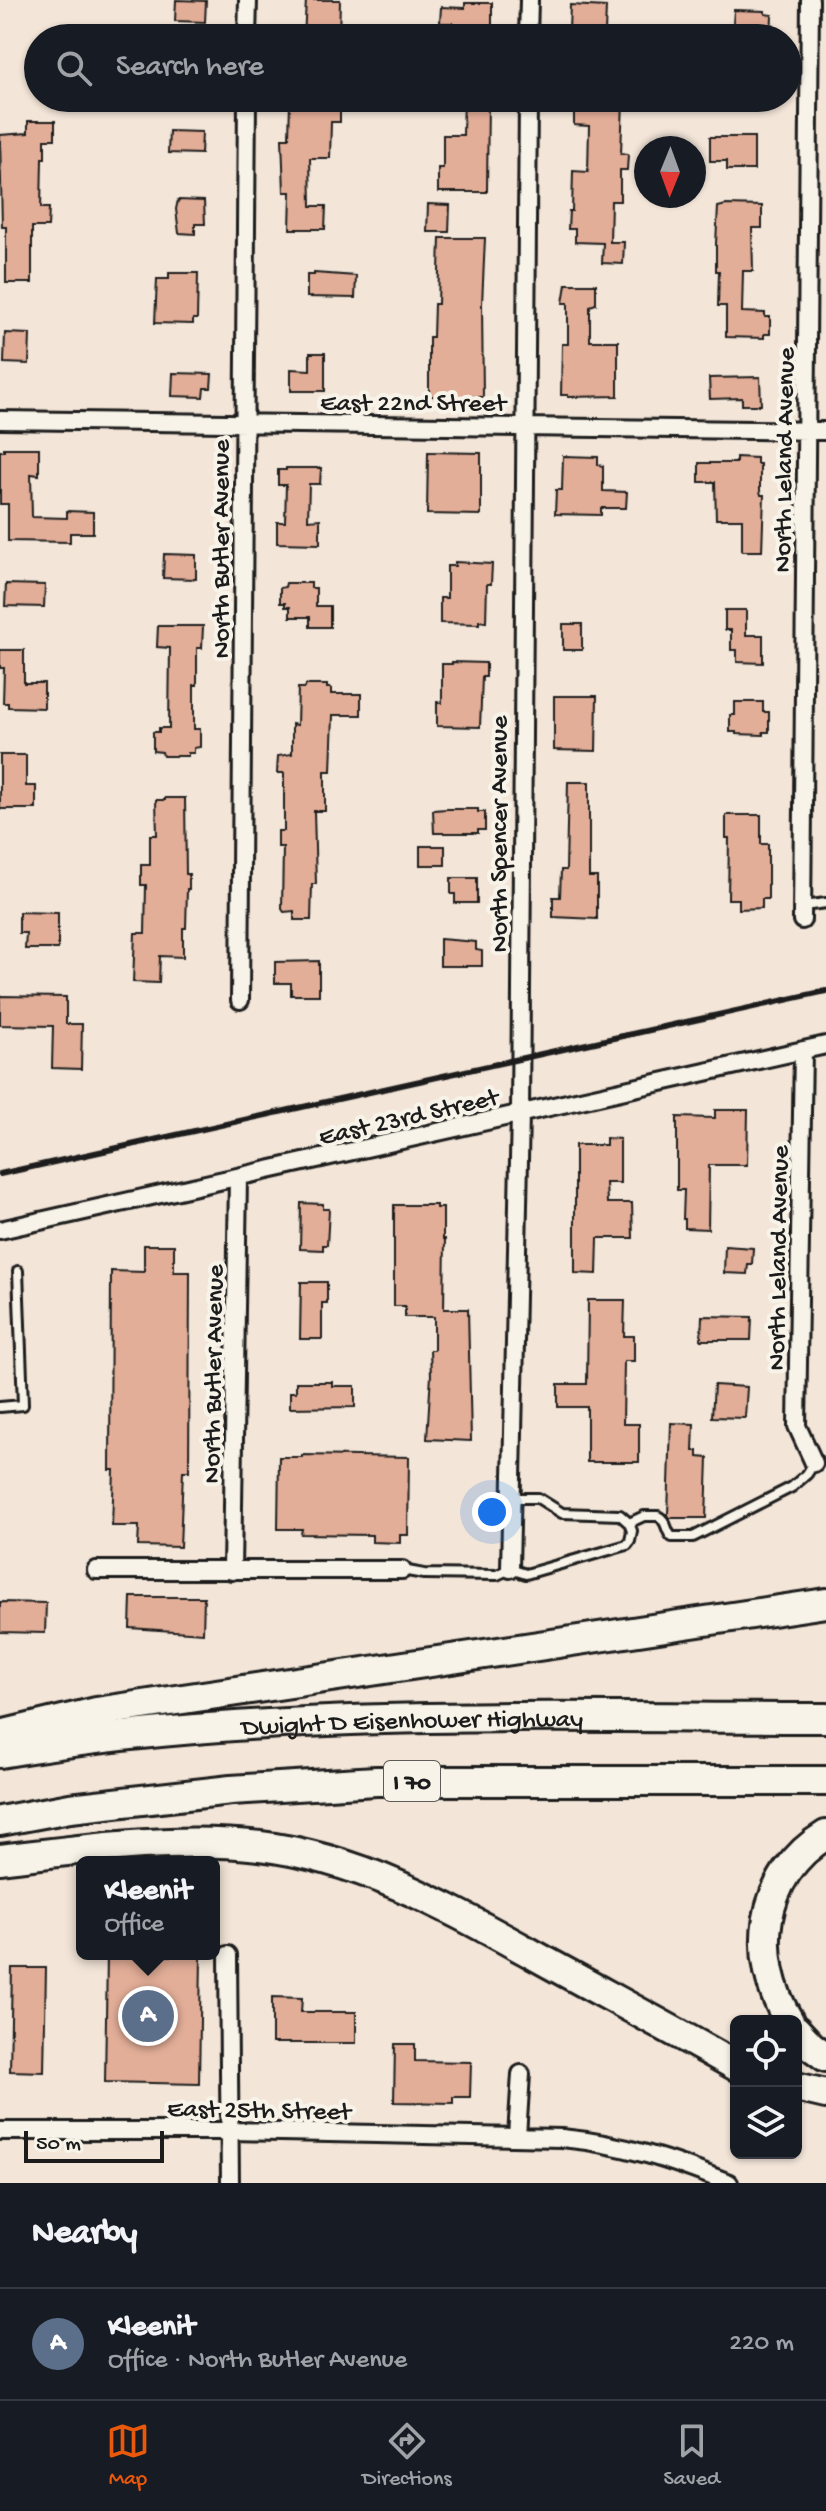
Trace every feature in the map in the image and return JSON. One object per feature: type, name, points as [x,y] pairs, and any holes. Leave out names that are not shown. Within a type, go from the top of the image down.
[{"type":"highway","points":[[0,1735],[96,1712],[826,1603]]},
{"type":"highway","name":"Dwight D Eisenhower Highway","points":[[0,1753],[118,1736],[316,1721],[826,1718]]},
{"type":"highway","name":"I 70","points":[[0,1821],[70,1808],[231,1790],[376,1781],[826,1781]]},
{"type":"highway","points":[[786,2015],[768,1975],[767,1927],[776,1894],[790,1868],[809,1847],[826,1835]]},
{"type":"highway","points":[[0,1859],[126,1846],[212,1843],[277,1848],[337,1862],[434,1901],[730,2063]]},
{"type":"highway","points":[[802,2036],[826,2057]]},
{"type":"highway","points":[[802,2088],[826,2094]]},
{"type":"street","points":[[247,24],[248,0]]},
{"type":"street","points":[[528,24],[529,0]]},
{"type":"street","name":"North Leland Avenue","points":[[802,913],[810,0]]},
{"type":"street","name":"North Butler Avenue","points":[[240,1000],[247,112]]},
{"type":"street","name":"North Spencer Avenue","points":[[510,1569],[520,1114],[528,112]]},
{"type":"street","name":"East 22nd Street","points":[[0,420],[826,431]]},
{"type":"street","name":"East 23rd Street","points":[[0,1230],[826,1045]]},
{"type":"street","name":"North Leland Avenue","points":[[803,1050],[797,1426],[814,1463]]},
{"type":"street","name":"North Butler Avenue","points":[[232,1571],[238,1177]]},
{"type":"street","points":[[96,1570],[402,1570]]},
{"type":"street","points":[[228,1955],[230,2183]]},
{"type":"street","points":[[517,2136],[521,2074]]},
{"type":"street","name":"East 25th Street","points":[[0,2131],[517,2136],[610,2144],[669,2159],[729,2183]]},
{"type":"lane","points":[[802,913],[826,903]]},
{"type":"lane","points":[[0,1407],[23,1405],[18,1271]]},
{"type":"lane","points":[[629,1523],[644,1516],[658,1516],[665,1522],[667,1533],[672,1537],[693,1537],[792,1487],[814,1463]]},
{"type":"lane","points":[[402,1570],[424,1574],[497,1575],[510,1569],[526,1574],[627,1545],[632,1536],[629,1523],[620,1515],[562,1513],[538,1498],[512,1498]]},
{"type":"building","points":[[176,0],[206,1],[205,22],[175,21]]},
{"type":"building","points":[[306,0],[340,0],[339,24],[305,24]]},
{"type":"building","points":[[465,3],[492,3],[492,24],[440,23],[441,7],[465,8]]},
{"type":"building","points":[[570,5],[606,7],[605,24],[569,24]]},
{"type":"building","points":[[734,10],[765,11],[765,14],[772,15],[772,24],[733,24]]},
{"type":"building","points":[[290,112],[340,112],[340,122],[331,122],[330,158],[310,158],[311,206],[326,206],[325,229],[290,229],[291,192],[284,192],[282,138],[289,138]]},
{"type":"building","points":[[464,112],[488,112],[487,192],[438,192],[438,168],[443,168],[443,135],[463,135]]},
{"type":"building","points":[[574,112],[623,112],[621,153],[628,154],[627,170],[620,170],[620,201],[611,201],[610,242],[624,242],[623,264],[602,263],[603,243],[575,242],[575,229],[568,229],[569,211],[572,211],[573,171],[588,172],[589,126],[574,125]]},
{"type":"building","points":[[28,121],[55,121],[55,139],[45,139],[45,158],[42,158],[41,208],[49,208],[48,227],[32,227],[32,283],[6,283],[0,135],[28,133]]},
{"type":"building","points":[[169,131],[202,132],[201,154],[168,153]]},
{"type":"building","points":[[710,137],[754,137],[754,170],[727,170],[727,161],[710,161]]},
{"type":"building","points":[[178,200],[204,201],[205,224],[195,224],[195,234],[179,233]]},
{"type":"building","points":[[428,204],[450,205],[449,232],[427,232]]},
{"type":"building","points":[[762,206],[762,228],[752,228],[753,271],[743,271],[742,312],[765,313],[765,317],[770,317],[770,334],[764,334],[764,338],[726,337],[726,306],[718,306],[716,243],[718,207]]},
{"type":"building","points":[[440,238],[485,238],[483,397],[429,396],[429,337],[433,337],[434,304],[438,304]]},
{"type":"building","points":[[169,273],[198,273],[197,319],[193,319],[193,324],[155,323],[157,279],[169,279]]},
{"type":"building","points":[[307,275],[356,276],[355,298],[307,297]]},
{"type":"building","points":[[566,284],[596,284],[596,304],[590,306],[590,341],[618,341],[618,396],[561,395],[562,344],[568,344],[568,303],[563,303]]},
{"type":"building","points":[[5,333],[30,334],[29,364],[4,363]]},
{"type":"building","points":[[310,353],[325,353],[325,391],[291,391],[291,369],[310,370]]},
{"type":"building","points":[[173,373],[212,374],[211,388],[204,388],[203,397],[172,396]]},
{"type":"building","points":[[760,377],[761,405],[742,405],[742,398],[710,399],[709,378]]},
{"type":"building","points":[[4,448],[39,448],[39,475],[31,474],[32,517],[67,518],[67,511],[93,512],[93,533],[70,533],[70,542],[8,541],[8,504],[0,504],[0,451]]},
{"type":"building","points":[[428,452],[481,453],[481,515],[427,514]]},
{"type":"building","points":[[563,456],[598,457],[598,465],[603,466],[603,491],[627,492],[626,508],[601,508],[601,515],[555,514],[556,490],[562,490]]},
{"type":"building","points":[[736,457],[757,458],[757,464],[760,464],[760,491],[764,495],[762,551],[742,551],[742,519],[716,519],[715,482],[699,482],[699,463],[736,463]]},
{"type":"building","points":[[321,468],[320,484],[309,484],[308,520],[320,519],[320,544],[277,543],[277,522],[285,522],[286,485],[278,485],[278,470]]},
{"type":"building","points":[[164,554],[196,555],[196,579],[163,578]]},
{"type":"building","points":[[455,562],[492,564],[491,584],[487,584],[486,622],[440,623],[440,598],[447,598],[447,566],[455,566]]},
{"type":"building","points":[[286,583],[311,583],[311,588],[316,588],[316,606],[330,606],[330,627],[310,627],[310,617],[290,617],[290,607],[280,603],[280,588],[285,587]]},
{"type":"building","points":[[6,584],[45,585],[44,607],[5,606]]},
{"type":"building","points":[[725,610],[746,610],[746,635],[763,635],[763,663],[737,662],[737,650],[731,650],[731,630],[725,630]]},
{"type":"building","points":[[563,624],[582,624],[582,650],[563,650]]},
{"type":"building","points":[[158,626],[203,626],[202,648],[197,648],[197,685],[194,685],[194,729],[200,729],[200,747],[194,748],[194,753],[188,753],[188,756],[163,756],[162,752],[153,751],[153,732],[159,732],[159,728],[169,728],[170,648],[157,647]]},
{"type":"building","points":[[0,650],[24,650],[24,683],[44,683],[44,708],[8,707],[8,703],[3,703],[4,668],[0,668]]},
{"type":"building","points":[[486,663],[486,677],[482,677],[480,727],[437,726],[437,702],[442,703],[442,664]]},
{"type":"building","points":[[306,685],[327,685],[331,688],[331,694],[361,694],[361,715],[333,715],[331,771],[325,771],[325,811],[314,811],[316,884],[312,884],[311,920],[294,920],[294,911],[284,912],[282,909],[283,847],[278,847],[278,831],[284,831],[284,773],[277,773],[278,756],[292,754],[292,724],[297,725],[298,688],[305,688]]},
{"type":"building","points":[[554,696],[597,696],[596,751],[554,750]]},
{"type":"building","points":[[735,702],[763,702],[763,712],[769,712],[769,732],[763,732],[763,735],[730,732],[730,715],[735,715]]},
{"type":"building","points":[[0,755],[26,755],[26,786],[36,786],[36,809],[0,809]]},
{"type":"building","points":[[568,782],[589,782],[589,877],[597,877],[597,919],[553,917],[553,897],[560,897],[561,870],[566,870]]},
{"type":"building","points":[[185,798],[189,889],[186,928],[183,928],[183,957],[160,956],[159,983],[133,982],[135,933],[145,933],[146,885],[141,885],[141,865],[150,865],[150,835],[157,835],[156,800]]},
{"type":"building","points":[[478,809],[478,812],[485,812],[485,830],[478,830],[478,833],[434,833],[433,810]]},
{"type":"building","points":[[726,815],[761,815],[761,844],[768,844],[768,899],[762,899],[762,908],[739,909],[739,899],[728,899],[729,838],[726,838]]},
{"type":"building","points":[[420,846],[445,846],[445,865],[420,865]]},
{"type":"building","points":[[451,878],[477,878],[477,903],[455,903],[455,894],[451,894]]},
{"type":"building","points":[[19,912],[58,913],[58,949],[25,949],[26,933],[19,933]]},
{"type":"building","points":[[440,939],[476,942],[476,950],[482,951],[482,966],[440,966]]},
{"type":"building","points":[[319,961],[319,995],[291,995],[291,983],[275,983],[275,962]]},
{"type":"building","points":[[0,996],[66,997],[66,1024],[82,1024],[81,1069],[52,1068],[53,1026],[0,1025]]},
{"type":"building","points":[[715,1110],[748,1110],[747,1165],[709,1165],[708,1229],[685,1228],[684,1190],[677,1190],[677,1117],[715,1118]]},
{"type":"building","points":[[606,1138],[620,1139],[620,1183],[606,1183],[607,1203],[632,1203],[633,1238],[598,1238],[597,1274],[575,1273],[575,1145],[606,1145]]},
{"type":"building","points":[[301,1203],[323,1204],[323,1209],[329,1209],[327,1245],[323,1245],[323,1250],[300,1249]]},
{"type":"building","points":[[394,1205],[436,1205],[436,1208],[443,1208],[444,1309],[468,1309],[471,1441],[427,1439],[434,1317],[405,1317],[405,1306],[394,1306]]},
{"type":"building","points":[[144,1245],[174,1245],[174,1272],[190,1272],[189,1471],[183,1471],[180,1547],[138,1546],[139,1526],[112,1526],[111,1271],[144,1272]]},
{"type":"building","points":[[725,1246],[753,1248],[752,1264],[748,1264],[747,1274],[724,1273]]},
{"type":"building","points":[[301,1282],[327,1282],[327,1303],[322,1303],[322,1339],[300,1339]]},
{"type":"building","points":[[588,1300],[625,1300],[624,1336],[634,1336],[634,1361],[624,1361],[623,1424],[639,1424],[639,1462],[587,1462],[587,1407],[558,1407],[558,1384],[587,1384]]},
{"type":"building","points":[[702,1316],[752,1317],[751,1340],[701,1340]]},
{"type":"building","points":[[296,1382],[332,1382],[332,1386],[355,1386],[355,1407],[290,1408],[290,1392],[296,1392]]},
{"type":"building","points":[[714,1385],[747,1387],[745,1418],[712,1417]]},
{"type":"building","points":[[671,1423],[694,1424],[693,1451],[698,1451],[698,1457],[708,1458],[706,1518],[670,1518],[668,1515]]},
{"type":"building","points":[[279,1457],[409,1457],[408,1535],[400,1535],[400,1543],[372,1542],[372,1535],[301,1534],[302,1529],[278,1529]]},
{"type":"building","points":[[131,1597],[204,1597],[203,1633],[130,1628]]},
{"type":"building","points":[[0,1602],[46,1603],[45,1633],[0,1632]]},
{"type":"building","points":[[107,1960],[201,1960],[199,2084],[105,2082]]},
{"type":"building","points":[[12,1968],[46,1968],[44,2072],[10,2071]]},
{"type":"building","points":[[272,1997],[302,1998],[301,2012],[356,2012],[356,2043],[272,2043]]},
{"type":"building","points":[[395,2044],[415,2044],[415,2061],[471,2062],[470,2097],[453,2097],[453,2103],[394,2102]]},
{"type":"railway","points":[[0,1174],[826,991]]},
{"type":"place","name":"Kleenit","points":[[148,2016]]}]
